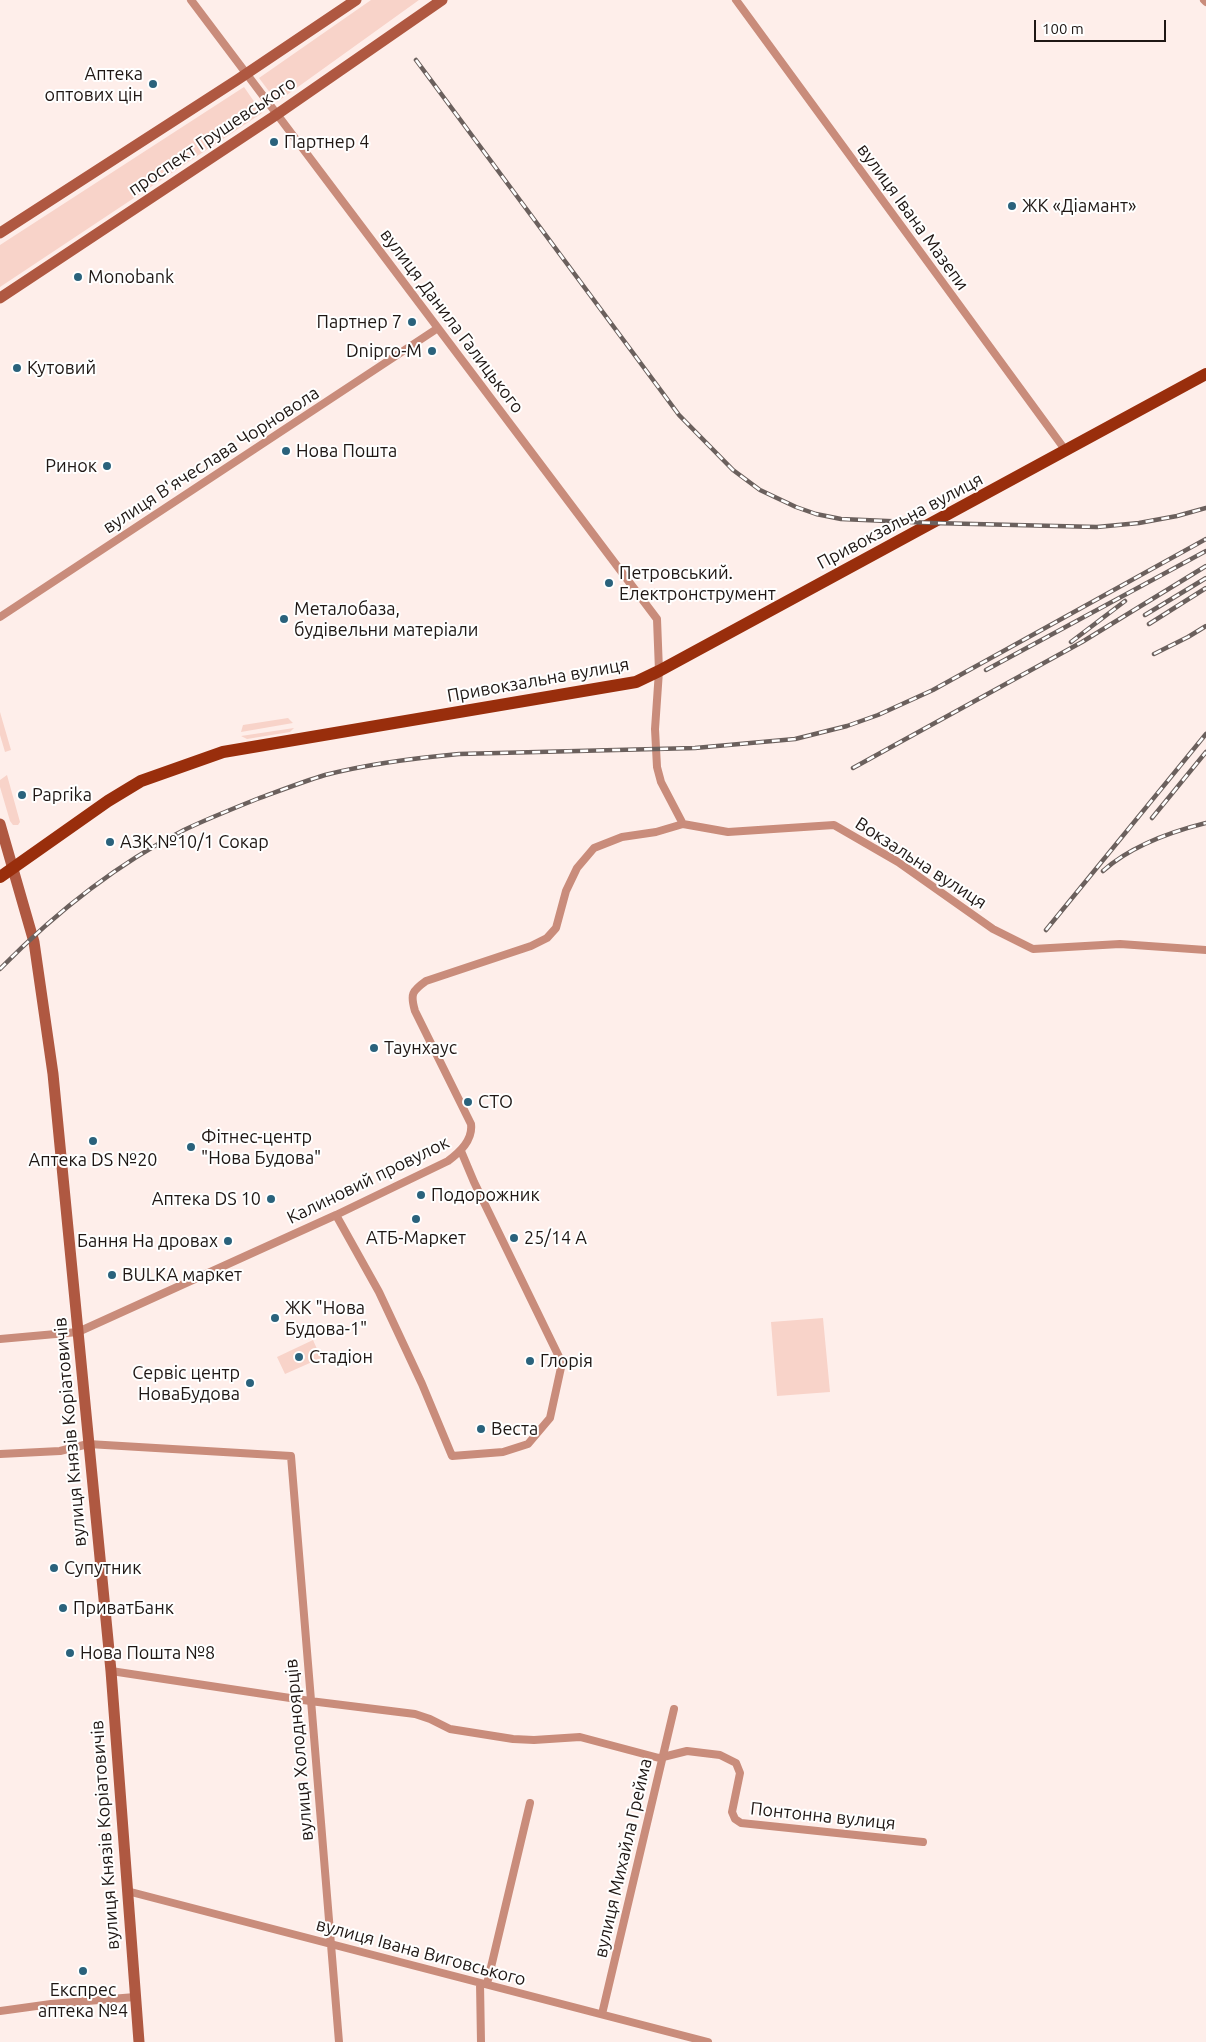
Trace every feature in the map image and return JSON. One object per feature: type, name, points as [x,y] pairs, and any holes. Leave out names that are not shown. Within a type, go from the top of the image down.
[{"type":"main road","name":"проспект Грушевського","points":[[0,233],[246,74],[356,0]]},
{"type":"main road","name":"проспект Грушевського","points":[[0,298],[276,115],[442,0]]},
{"type":"main road","name":"Привокзальна вулиця","points":[[0,878],[108,801],[141,781],[223,752],[636,682],[659,672],[1206,374]]},
{"type":"main road","name":"вулиця Князів Коріатовичів","points":[[0,824],[34,942],[53,1074],[111,1671],[139,2042]]},
{"type":"street","name":"вулиця Данила Галицького","points":[[191,0],[657,619],[659,672]]},
{"type":"street","name":"вулиця Івана Мазепи","points":[[736,0],[1066,451]]},
{"type":"street","name":"вулиця В'ячеслава Чорновола","points":[[0,617],[438,328]]},
{"type":"street","points":[[659,672],[655,729],[658,767],[661,782],[683,824]]},
{"type":"street","name":"Вокзальна вулиця","points":[[683,824],[728,832],[834,824],[898,862],[993,929],[1033,949],[1120,944],[1206,950]]},
{"type":"street","name":"Калиновий провулок","points":[[0,1339],[78,1332],[336,1215],[448,1161],[462,1151],[472,1132],[471,1124],[415,1011],[411,999],[415,988],[426,981],[531,946],[547,938],[556,928],[566,891],[577,868],[594,848],[622,837],[656,832],[683,824]]},
{"type":"street","points":[[336,1215],[379,1292],[422,1384],[452,1456],[503,1452],[528,1444],[550,1418],[562,1363],[474,1182],[462,1151]]},
{"type":"street","points":[[0,1454],[60,1450],[88,1444]]},
{"type":"street","name":"вулиця Холодноярців","points":[[88,1444],[291,1456],[339,2042]]},
{"type":"street","points":[[111,1671],[310,1701],[415,1714],[450,1729],[512,1739],[534,1740],[580,1737],[662,1757]]},
{"type":"street","name":"вулиця Михайла Грейма","points":[[602,2014],[674,1709]]},
{"type":"street","name":"Понтонна вулиця","points":[[662,1757],[683,1752],[701,1752],[726,1757],[736,1763],[740,1779],[732,1812],[735,1819],[744,1824],[923,1842]]},
{"type":"street","points":[[481,2042],[483,1983],[530,1803]]},
{"type":"street","name":"вулиця Івана Виговського","points":[[127,1891],[708,2042]]},
{"type":"street","points":[[0,2011],[52,2004],[135,1997]]},
{"type":"street","points":[[672,2042],[674,2033]]},
{"type":"shaded area","points":[[371,0],[419,0],[277,102],[259,78]]},
{"type":"shaded area","points":[[244,87],[262,113],[0,287],[0,245]]},
{"type":"shaded area","points":[[0,712],[11,750],[5,752],[0,735]]},
{"type":"shaded area","points":[[288,718],[293,723],[241,732],[243,725]]},
{"type":"shaded area","points":[[294,728],[290,732],[247,739],[241,736]]},
{"type":"shaded area","points":[[7,775],[20,822],[18,825],[13,825],[10,821],[0,787],[0,780]]},
{"type":"shaded area","points":[[823,1318],[830,1392],[777,1396],[771,1322]]},
{"type":"shaded area","name":"Стадіон","points":[[313,1340],[321,1358],[285,1374],[277,1357]]},
{"type":"railway","points":[[416,60],[679,415],[733,470],[760,490],[796,507],[816,514],[841,519],[933,523],[1097,527],[1139,523],[1206,508]]},
{"type":"railway","points":[[0,969],[42,929],[86,892],[158,844],[220,814],[299,784],[325,775],[358,768],[459,754],[695,748],[795,739],[847,726],[878,715],[933,690],[1206,539]]},
{"type":"railway","points":[[986,670],[1206,551]]},
{"type":"railway","points":[[853,768],[1082,642],[1206,566]]},
{"type":"railway","points":[[1145,615],[1206,578]]},
{"type":"railway","points":[[1149,624],[1206,588]]},
{"type":"railway","points":[[1071,642],[1125,601]]},
{"type":"railway","points":[[1154,654],[1206,626]]},
{"type":"railway","points":[[1046,930],[1206,734]]},
{"type":"railway","points":[[1152,818],[1206,752]]},
{"type":"railway","points":[[1103,871],[1138,847],[1206,823]]},
{"type":"place","name":"Аптека оптових цін","points":[[153,84]]},
{"type":"place","name":"Партнер 4","points":[[274,142]]},
{"type":"place","name":"ЖК «Діамант»","points":[[1012,206]]},
{"type":"place","name":"Monobank","points":[[78,277]]},
{"type":"place","name":"Партнер 7","points":[[412,322]]},
{"type":"place","name":"Dnipro-M","points":[[432,351]]},
{"type":"place","name":"Кутовий","points":[[17,368]]},
{"type":"place","name":"Нова Пошта","points":[[286,451]]},
{"type":"place","name":"Ринок","points":[[107,466]]},
{"type":"place","name":"Петровський. Електронструмент","points":[[609,583]]},
{"type":"place","name":"Металобаза, будівельни матеріали","points":[[284,619]]},
{"type":"place","name":"Paprika","points":[[22,795]]},
{"type":"place","name":"АЗК №10/1 Сокар","points":[[110,842]]},
{"type":"place","name":"Таунхаус","points":[[374,1048]]},
{"type":"place","name":"СТО","points":[[468,1102]]},
{"type":"place","name":"Аптека DS №20","points":[[93,1141]]},
{"type":"place","name":"Фітнес-центр \"Нова Будова\"","points":[[191,1147]]},
{"type":"place","name":"Подорожник","points":[[421,1195]]},
{"type":"place","name":"Аптека DS 10","points":[[271,1199]]},
{"type":"place","name":"АТБ-Маркет","points":[[416,1219]]},
{"type":"place","name":"25/14 А","points":[[514,1238]]},
{"type":"place","name":"Бання На дровах","points":[[228,1241]]},
{"type":"place","name":"BULKA маркет","points":[[112,1275]]},
{"type":"place","name":"ЖК \"Нова Будова-1\"","points":[[275,1318]]},
{"type":"place","name":"Стадіон","points":[[299,1357]]},
{"type":"place","name":"Глорія","points":[[530,1361]]},
{"type":"place","name":"Сервіс центр НоваБудова","points":[[250,1383]]},
{"type":"place","name":"Веста","points":[[481,1429]]},
{"type":"place","name":"Супутник","points":[[54,1568]]},
{"type":"place","name":"ПриватБанк","points":[[63,1608]]},
{"type":"place","name":"Нова Пошта №8","points":[[70,1653]]},
{"type":"place","name":"Експрес аптека №4","points":[[83,1971]]}]
